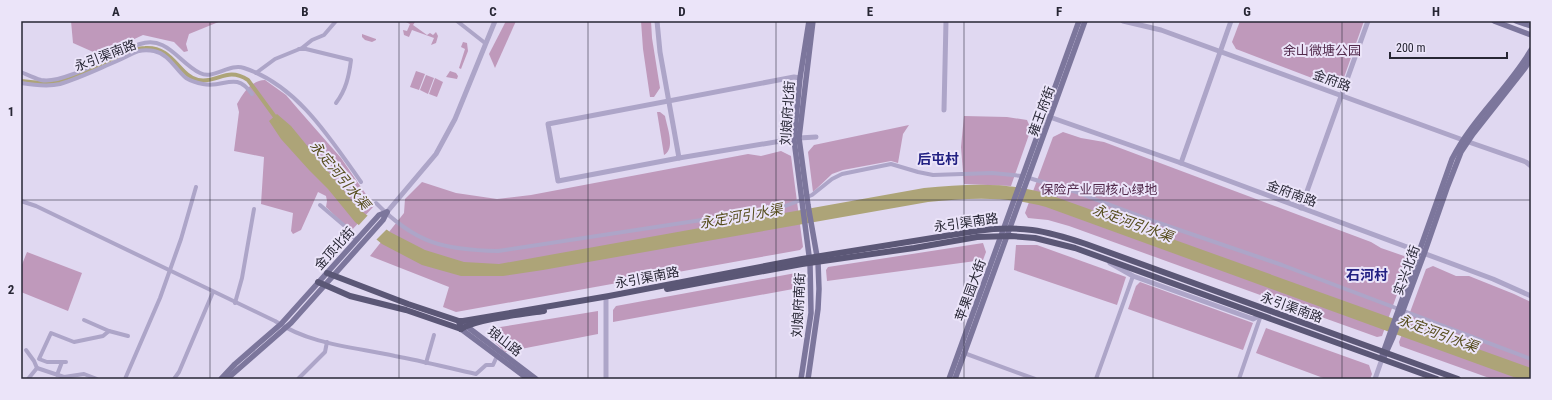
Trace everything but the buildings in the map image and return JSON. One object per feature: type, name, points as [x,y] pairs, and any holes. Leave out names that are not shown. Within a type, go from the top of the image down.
[{"type":"main road","name":"刘娘府北街","points":[[808,21],[800,78],[796,139],[804,202],[814,260]]},
{"type":"main road","name":"刘娘府北街","points":[[796,139],[813,21]]},
{"type":"main road","name":"雍王府街","points":[[1014,209],[1022,177],[1079,21]]},
{"type":"main road","name":"雍王府街","points":[[1014,209],[1028,179],[1085,21]]},
{"type":"main road","points":[[1494,21],[1531,35]]},
{"type":"main road","points":[[1516,21],[1531,26]]},
{"type":"main road","name":"实兴北街","points":[[1382,359],[1422,253],[1452,159],[1522,66],[1531,50]]},
{"type":"main road","name":"实兴北街","points":[[1465,141],[1531,59]]},
{"type":"main road","name":"苹果园大街","points":[[955,379],[1014,209]]},
{"type":"main road","name":"金顶北街","points":[[227,379],[284,326],[321,284],[360,235],[387,212]]},
{"type":"main road","name":"金顶北街","points":[[329,274],[365,240],[379,220]]},
{"type":"main road","name":"永引渠南路","points":[[459,322],[1007,228],[1038,230],[1059,235],[1458,379]]},
{"type":"main road","name":"永引渠南路","points":[[321,284],[362,300],[406,310],[463,328],[814,260],[914,248],[977,237],[1004,236],[1035,238],[1055,242],[1102,258],[1437,379]]},
{"type":"main road","name":"苹果园大街","points":[[949,379],[999,251]]},
{"type":"main road","name":"刘娘府南街","points":[[801,379],[811,313],[814,260]]},
{"type":"main road","name":"刘娘府南街","points":[[808,379],[820,289],[814,260]]},
{"type":"main road","points":[[329,274],[459,322],[463,328]]},
{"type":"main road","name":"金顶北街","points":[[221,379],[235,364],[284,326]]},
{"type":"main road","name":"琅山路","points":[[463,328],[528,379]]},
{"type":"main road","name":"琅山路","points":[[463,328],[536,379]]},
{"type":"street","points":[[256,73],[275,59],[324,35],[336,21]]},
{"type":"street","points":[[457,21],[485,43]]},
{"type":"street","points":[[387,212],[436,154],[458,114],[495,21]]},
{"type":"street","points":[[657,21],[660,52],[679,158]]},
{"type":"street","points":[[944,110],[946,21]]},
{"type":"street","name":"金府路","points":[[1123,21],[1161,30],[1526,162],[1531,166]]},
{"type":"street","points":[[1181,163],[1231,21]]},
{"type":"street","points":[[1301,208],[1368,21]]},
{"type":"street","points":[[21,72],[42,80],[55,79],[73,74],[142,44],[159,43],[171,49],[188,66],[201,74],[211,75],[238,66],[268,78],[295,98],[332,141],[361,182]]},
{"type":"street","points":[[298,49],[306,49],[351,60],[350,73],[345,89],[336,103]]},
{"type":"street","name":"永引渠南路","points":[[21,83],[34,85],[58,84],[92,72],[140,51],[154,51],[170,60],[185,77],[191,81],[212,85],[235,81],[248,87],[252,94]]},
{"type":"street","points":[[800,78],[794,77],[548,124],[558,181],[679,158],[816,137]]},
{"type":"street","name":"金府南路","points":[[1044,114],[1181,163],[1493,279],[1531,296]]},
{"type":"street","points":[[376,203],[416,236],[437,244],[470,251],[498,251],[780,208],[804,202],[832,179],[842,174],[891,164],[933,175],[992,173],[1022,177]]},
{"type":"street","points":[[1028,179],[1062,188],[1277,263],[1400,312],[1531,359]]},
{"type":"street","points":[[125,379],[170,271],[196,187]]},
{"type":"street","points":[[21,201],[36,206],[276,321],[297,333],[358,350],[394,355],[476,374],[486,365],[493,365],[497,356]]},
{"type":"street","points":[[320,205],[347,228],[356,240]]},
{"type":"street","points":[[236,303],[254,209]]},
{"type":"street","points":[[1102,258],[1133,276],[1254,319],[1261,315]]},
{"type":"street","points":[[1096,379],[1133,276]]},
{"type":"street","points":[[174,379],[179,372],[213,292]]},
{"type":"street","points":[[606,300],[606,379]]},
{"type":"street","points":[[1239,379],[1261,315]]},
{"type":"street","points":[[84,320],[109,331],[128,336]]},
{"type":"street","points":[[57,375],[64,362],[47,362],[39,358],[51,333],[74,342],[103,336],[109,331]]},
{"type":"street","points":[[426,363],[434,336]]},
{"type":"street","points":[[298,379],[325,352],[327,342]]},
{"type":"street","points":[[26,350],[37,368],[64,377],[84,374],[97,379]]},
{"type":"street","points":[[964,353],[1035,379]]},
{"type":"street","points":[[1375,379],[1382,359]]},
{"type":"street","points":[[28,379],[37,368]]},
{"type":"green space","points":[[71,21],[221,21],[189,34],[186,44],[188,51],[184,52],[174,42],[143,35],[100,55],[73,43]]},
{"type":"green space","points":[[406,21],[414,21],[415,22],[413,25],[427,35],[430,33],[433,35],[436,32],[438,36],[436,43],[431,45],[434,38],[412,30],[409,37],[404,35],[403,30],[407,31],[410,24]]},
{"type":"green space","points":[[506,21],[516,21],[495,68],[489,54]]},
{"type":"green space","points":[[641,21],[651,21],[652,38],[660,88],[654,97],[650,97],[643,49]]},
{"type":"green space","name":"余山微塘公园","points":[[1240,21],[1364,21],[1342,83],[1333,86],[1236,49],[1232,42]]},
{"type":"green space","points":[[362,34],[376,40],[372,42],[365,40],[362,37]]},
{"type":"green space","points":[[463,42],[467,43],[468,51],[461,69],[459,68],[465,49],[461,47]]},
{"type":"green space","points":[[416,71],[425,74],[419,90],[410,87]]},
{"type":"green space","points":[[450,71],[456,73],[458,76],[457,79],[446,77]]},
{"type":"green space","points":[[426,75],[434,78],[428,94],[420,90]]},
{"type":"green space","points":[[435,78],[443,82],[437,97],[429,94]]},
{"type":"green space","points":[[265,80],[286,95],[341,158],[374,206],[351,231],[326,207],[326,196],[318,192],[301,230],[293,234],[291,231],[293,213],[261,204],[264,157],[234,151],[239,112],[237,104],[245,91],[251,85],[255,82]]},
{"type":"green space","points":[[657,112],[660,112],[665,116],[670,137],[670,148],[664,155]]},
{"type":"green space","points":[[964,116],[1007,117],[1027,120],[1031,129],[1011,186],[964,184],[961,147]]},
{"type":"green space","points":[[909,125],[903,134],[898,163],[891,161],[843,170],[832,174],[813,192],[808,152],[814,145]]},
{"type":"green space","name":"保险产业园核心绿地","points":[[1063,132],[1081,138],[1104,142],[1371,242],[1381,248],[1404,256],[1408,264],[1382,336],[1377,337],[1069,226],[1048,220],[1028,218],[1025,213],[1053,137]]},
{"type":"green space","points":[[781,151],[791,156],[803,247],[800,250],[456,312],[443,307],[449,287],[370,256],[404,213],[405,199],[422,182],[456,193],[497,199],[531,195],[748,154],[761,156]]},
{"type":"green space","points":[[983,243],[986,252],[983,260],[827,281],[826,270],[828,267]]},
{"type":"green space","points":[[1016,245],[1037,245],[1126,277],[1117,305],[1014,270]]},
{"type":"green space","points":[[27,252],[82,273],[68,311],[21,292],[21,267]]},
{"type":"green space","points":[[1433,266],[1456,276],[1469,276],[1531,302],[1531,379],[1492,379],[1400,346],[1399,342],[1426,269]]},
{"type":"green space","points":[[801,272],[804,287],[613,322],[613,310],[616,306]]},
{"type":"green space","points":[[1140,282],[1253,323],[1243,350],[1128,309],[1136,286]]},
{"type":"green space","points":[[598,311],[598,334],[505,352],[489,337],[494,328]]},
{"type":"green space","points":[[1266,328],[1369,365],[1372,374],[1370,379],[1326,379],[1256,353]]},
{"type":"shaded area","points":[[277,114],[291,126],[354,203],[364,213],[390,232],[425,250],[464,262],[499,264],[924,188],[956,185],[1019,187],[1050,195],[1531,368],[1531,379],[1519,379],[1046,207],[1017,201],[973,199],[928,202],[543,270],[503,276],[461,276],[422,265],[382,244],[355,222],[328,189],[281,139],[269,121]]},
{"type":"pier","points":[[369,214],[388,228],[375,241],[358,226]]},
{"type":"waterway","name":"永定河引水渠","points":[[21,81],[44,83],[66,80],[137,49],[155,49],[169,56],[186,73],[198,80],[205,81],[228,75],[240,76],[248,80],[278,121]]},
{"type":"district","name":"后屯村","points":[[938,159]]},
{"type":"district","name":"石河村","points":[[1367,275]]}]
